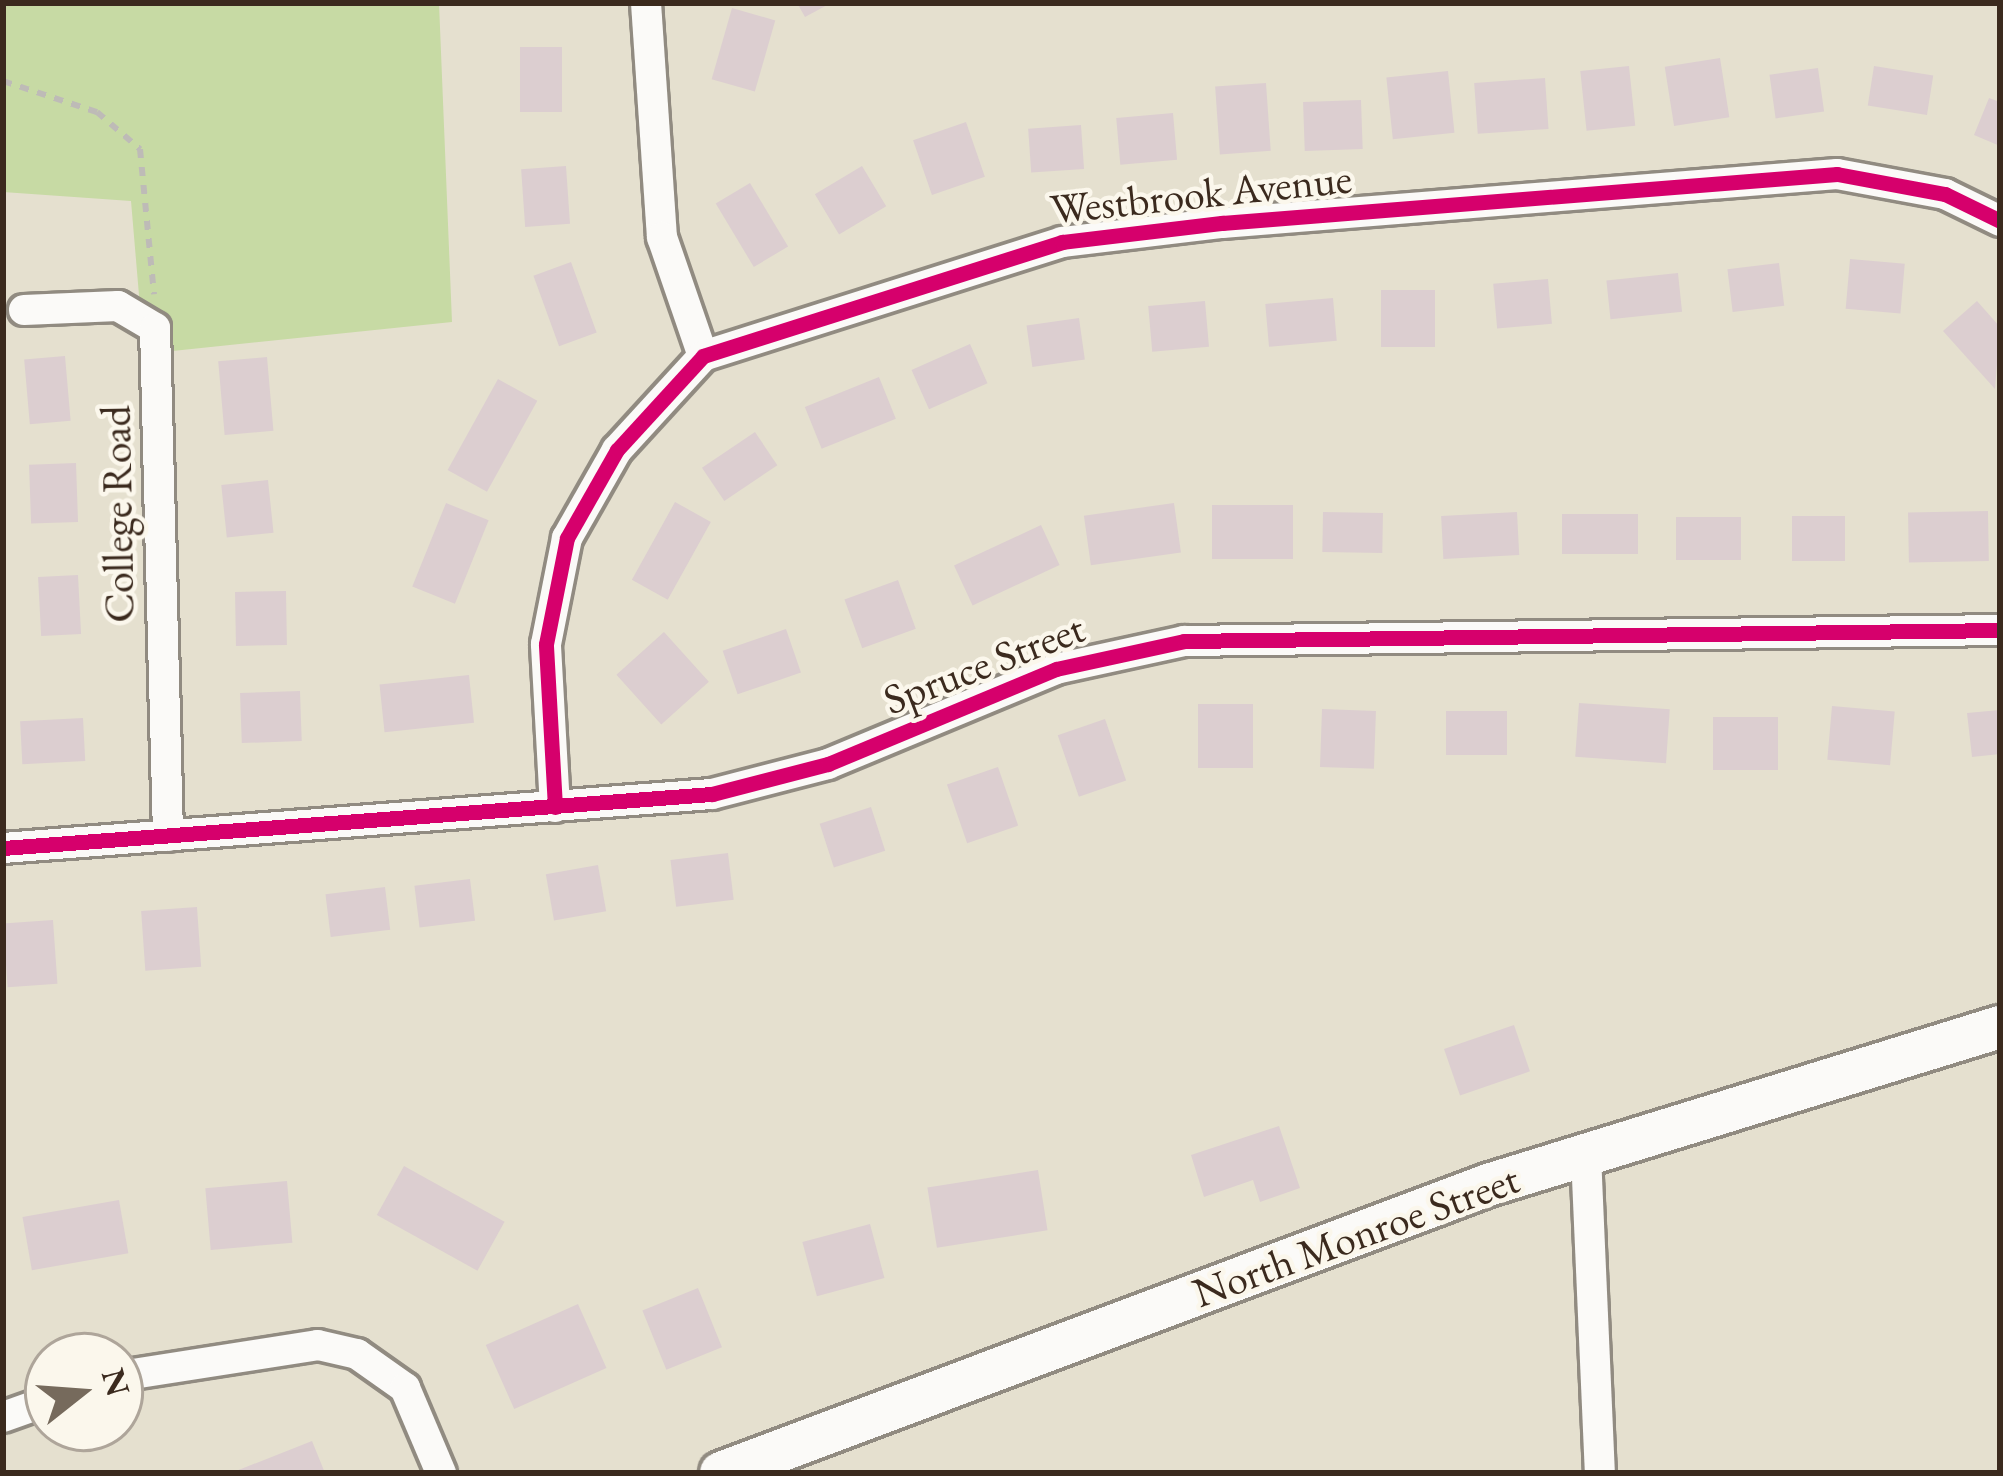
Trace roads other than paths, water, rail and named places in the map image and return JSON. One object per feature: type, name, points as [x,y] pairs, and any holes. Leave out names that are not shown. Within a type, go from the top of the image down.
[{"type":"main road","name":"North Monroe Street","points":[[721,1473],[1586,1155],[1998,1036]]},
{"type":"street","points":[[646,3],[662,237],[703,356]]},
{"type":"street","name":"Westbrook Avenue","points":[[555,807],[546,644],[567,538],[617,450],[703,356],[1062,242],[1222,223],[1837,174],[1945,194],[2000,221]]},
{"type":"street","name":"College Road","points":[[24,310],[118,306],[155,328],[168,836]]},
{"type":"street","name":"Spruce Street","points":[[3,848],[555,807],[777,781],[1056,669],[1184,641],[2000,630]]},
{"type":"street","points":[[1586,1155],[1600,1473]]},
{"type":"street","points":[[144,1372],[318,1346],[357,1354],[405,1388],[441,1473]]}]
